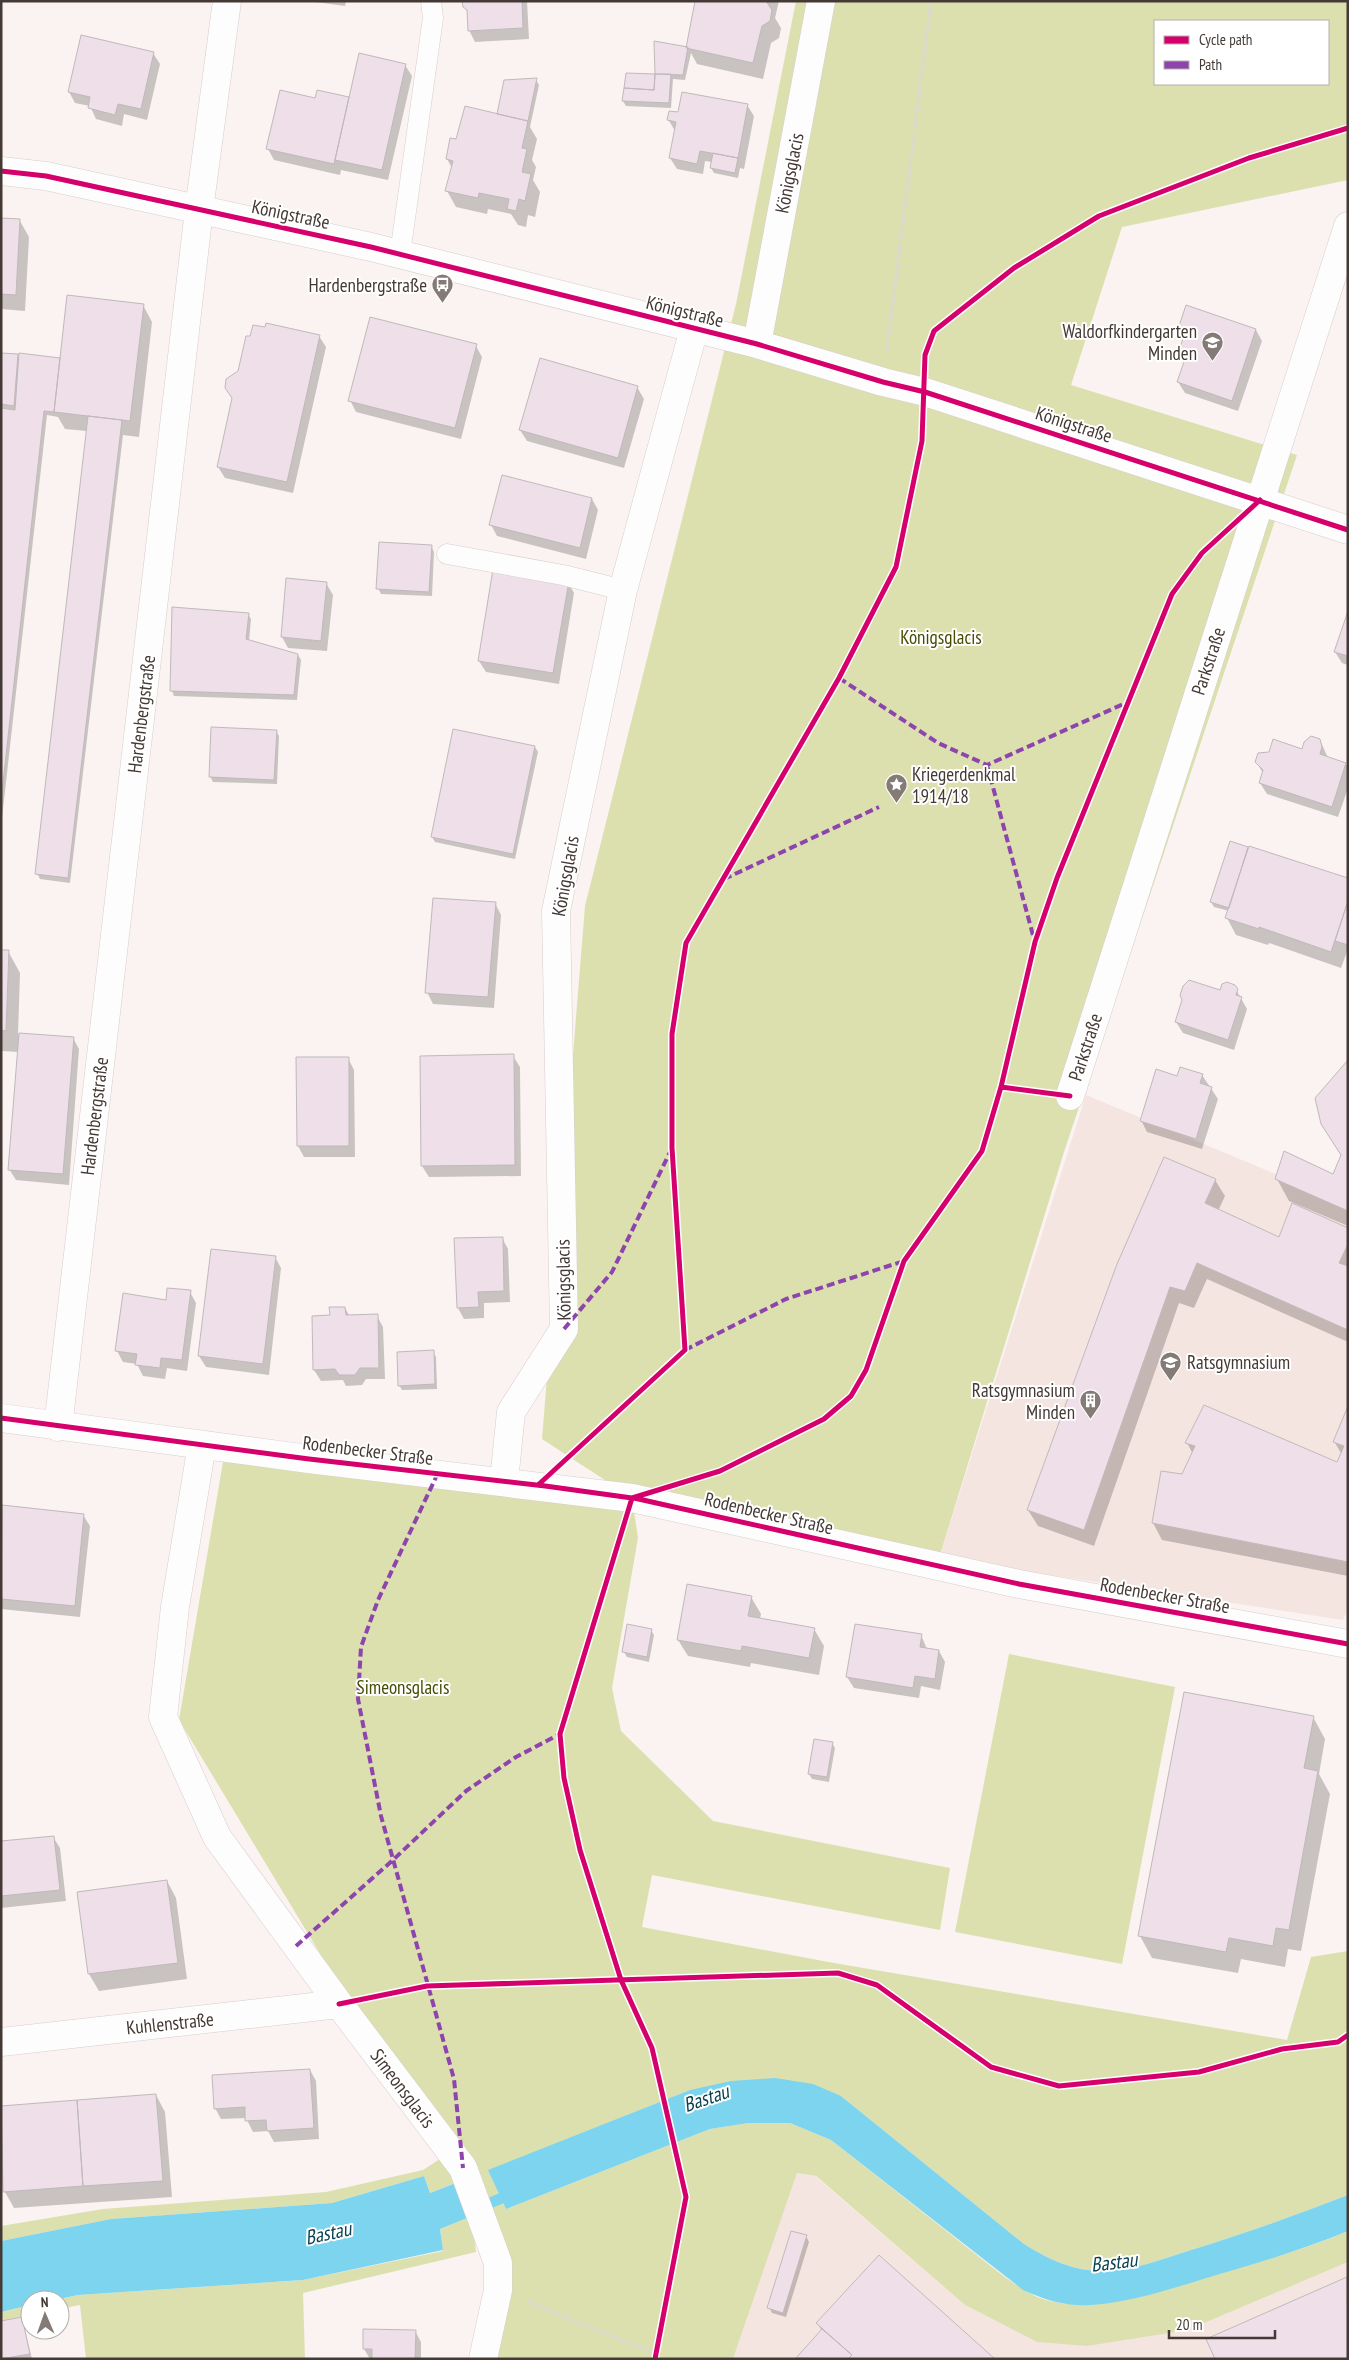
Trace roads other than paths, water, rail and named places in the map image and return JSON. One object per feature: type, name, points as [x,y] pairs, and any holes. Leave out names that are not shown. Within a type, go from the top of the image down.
[{"type":"street","name":"Hardenbergstraße","points":[[58,1426],[199,210],[227,1]]},
{"type":"street","name":"Königsglacis","points":[[757,344],[821,1]]},
{"type":"street","name":"Königstraße","points":[[1,171],[46,176],[400,254],[757,344],[883,382],[925,392],[1348,530]]},
{"type":"street","name":"Parkstraße","points":[[1070,1096],[1348,226]]},
{"type":"street","name":"Königsglacis","points":[[504,1481],[511,1412],[564,1329],[556,911],[623,590],[694,329]]},
{"type":"street","name":"Rodenbecker Straße","points":[[1,1418],[202,1445],[632,1498],[1019,1584],[1348,1644]]},
{"type":"street","name":"Simeonsglacis","points":[[202,1445],[174,1608],[163,1717],[217,1837],[339,2004],[463,2168],[498,2276],[483,2359]]},
{"type":"street","name":"Kuhlenstraße","points":[[1,2042],[339,2004]]},
{"type":"lane","points":[[400,254],[433,18],[431,1]]},
{"type":"lane","points":[[447,554],[563,574],[623,590]]},
{"type":"water","points":[[775,2078],[813,2084],[841,2096],[1024,2244],[1042,2255],[1081,2269],[1102,2271],[1125,2269],[1147,2264],[1250,2231],[1348,2195],[1348,2231],[1275,2257],[1155,2293],[1123,2301],[1077,2305],[1049,2300],[1023,2290],[831,2140],[790,2123],[749,2123],[710,2129],[506,2209],[488,2170],[690,2090],[731,2081]]},
{"type":"water","points":[[424,2176],[430,2193],[458,2182],[472,2216],[440,2229],[443,2250],[303,2280],[70,2297],[70,2290],[20,2290],[20,2307],[1,2312],[1,2241],[111,2219],[332,2203]]},
{"type":"waterway","name":"Bastau","points":[[478,2208],[514,2193]]},
{"type":"place","name":"Hardenbergstraße","points":[[443,304]]},
{"type":"place","name":"Waldorfkindergarten Minden","points":[[1213,361]]},
{"type":"place","name":"Kriegerdenkmal 1914/18","points":[[896,804]]},
{"type":"place","name":"Ratsgymnasium","points":[[1171,1381]]},
{"type":"place","name":"Ratsgymnasium Minden","points":[[1091,1420]]}]
